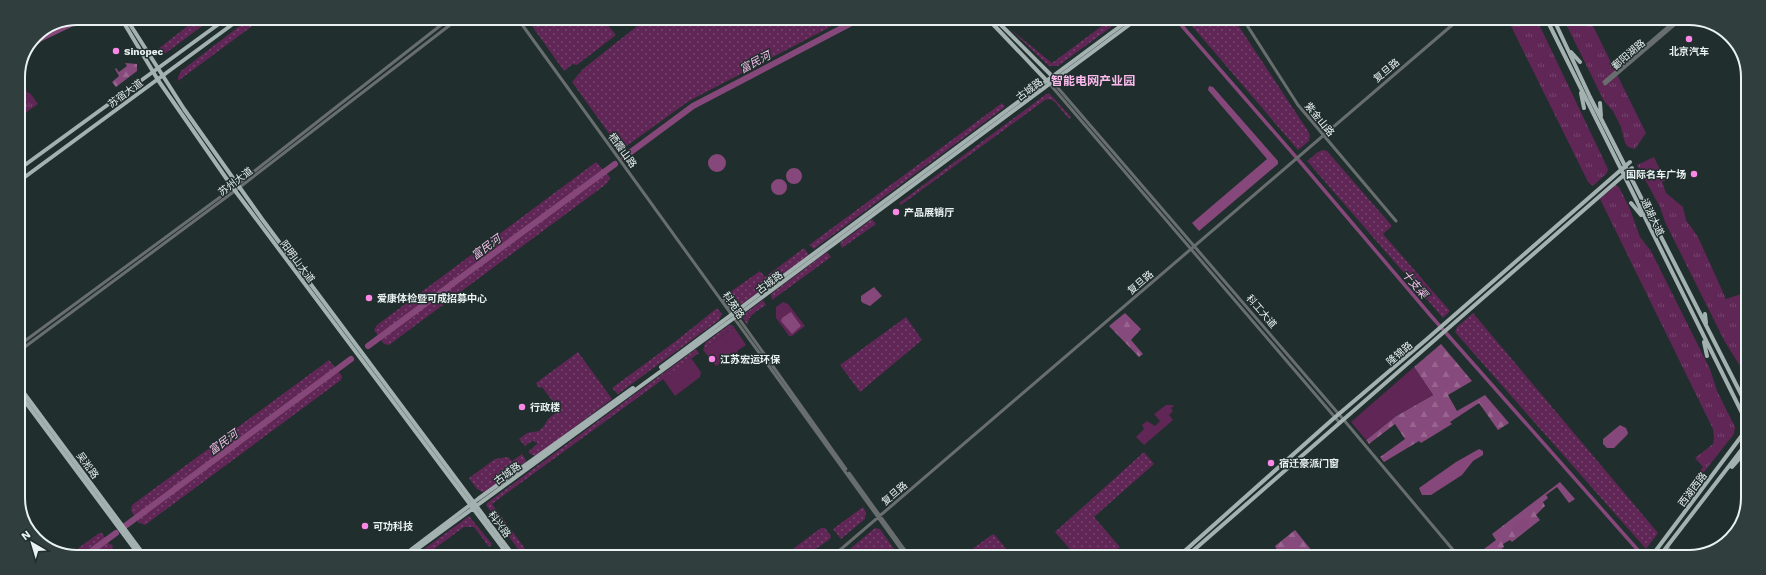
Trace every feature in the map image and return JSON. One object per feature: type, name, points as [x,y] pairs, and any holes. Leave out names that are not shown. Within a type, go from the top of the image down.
[{"type":"main road","name":"阳明山大道","points":[[125,25],[153,73],[234,189],[473,505]]},
{"type":"main road","name":"阳明山大道","points":[[130,25],[162,76],[239,186],[473,505]]},
{"type":"main road","name":"苏宿大道","points":[[25,165],[218,25]]},
{"type":"main road","name":"苏宿大道","points":[[25,177],[231,25]]},
{"type":"main road","points":[[994,25],[1050,81]]},
{"type":"main road","points":[[1000,25],[1050,81]]},
{"type":"main road","name":"古城路","points":[[1050,81],[1122,25]]},
{"type":"main road","name":"古城路","points":[[411,550],[734,315],[1128,25]]},
{"type":"main road","name":"通湖大道","points":[[1549,25],[1741,411]]},
{"type":"main road","name":"通湖大道","points":[[1556,25],[1628,171],[1741,394]]},
{"type":"main road","points":[[1568,48],[1580,62]]},
{"type":"main road","points":[[1580,87],[1584,108]]},
{"type":"main road","points":[[1600,103],[1602,118]]},
{"type":"main road","name":"隆锦路","points":[[1194,550],[1344,419],[1429,341],[1630,162]]},
{"type":"main road","name":"隆锦路","points":[[1455,318],[1632,168]]},
{"type":"main road","points":[[1631,203],[1646,220]]},
{"type":"main road","points":[[1705,314],[1707,328]]},
{"type":"main road","points":[[1703,335],[1707,356]]},
{"type":"main road","name":"隆锦路","points":[[1186,550],[1335,417],[1429,341]]},
{"type":"main road","name":"吴淞路","points":[[25,394],[140,550]]},
{"type":"main road","name":"吴淞路","points":[[25,401],[135,550]]},
{"type":"main road","name":"西湖西路","points":[[1657,550],[1741,437]]},
{"type":"main road","name":"西湖西路","points":[[1665,550],[1741,451]]},
{"type":"main road","points":[[1711,491],[1741,457]]},
{"type":"main road","name":"古城路","points":[[415,550],[473,505]]},
{"type":"main road","name":"科兴路","points":[[473,505],[504,550]]},
{"type":"main road","name":"科兴路","points":[[473,505],[508,550]]},
{"type":"street","name":"苏州大道","points":[[239,186],[441,25]]},
{"type":"street","name":"苏州大道","points":[[25,341],[239,186],[450,25]]},
{"type":"street","name":"栖霞山路","points":[[522,25],[715,290]]},
{"type":"street","name":"紫金山路","points":[[1246,25],[1298,105],[1396,221]]},
{"type":"street","name":"复旦路","points":[[840,550],[1322,135],[1452,25]]},
{"type":"street","name":"鄱阳湖路","points":[[1670,25],[1605,83],[1674,25]]},
{"type":"street","name":"科工大道","points":[[1050,81],[1195,245],[1344,419],[1453,550]]},
{"type":"street","name":"科工大道","points":[[1050,81],[1190,249],[1340,422]]},
{"type":"street","name":"苏州大道","points":[[25,347],[234,189]]},
{"type":"street","name":"科苑路","points":[[715,290],[903,550]]},
{"type":"street","points":[[1667,547],[1670,550]]},
{"type":"green space","points":[[189,25],[204,25],[166,53],[162,53],[158,49]]},
{"type":"green space","points":[[241,25],[254,25],[178,81],[181,71]]},
{"type":"green space","points":[[531,25],[608,25],[616,35],[577,65],[573,64],[564,71]]},
{"type":"green space","points":[[638,25],[832,26],[689,101],[621,150],[572,82],[583,69]]},
{"type":"green space","points":[[1103,25],[1114,25],[1058,66],[1049,66],[1009,28],[1052,63]]},
{"type":"green space","points":[[1191,25],[1238,25],[1308,131],[1310,136],[1309,141],[1298,150]]},
{"type":"green space","points":[[1510,25],[1539,25],[1608,169],[1607,173],[1593,186],[1588,182]]},
{"type":"green space","points":[[1566,25],[1592,25],[1646,133],[1635,149],[1628,147],[1625,143],[1621,127],[1613,111],[1604,101]]},
{"type":"green space","points":[[125,63],[137,64],[137,71],[116,87],[112,82],[119,76],[115,69],[116,68],[119,72],[127,66]]},
{"type":"green space","points":[[25,89],[28,93],[30,93],[38,104],[25,113]]},
{"type":"green space","points":[[1049,93],[1071,117],[1069,119],[1055,102],[1050,99],[1045,100],[901,205],[899,203],[1045,95]]},
{"type":"green space","points":[[1002,103],[1005,107],[814,249],[809,245]]},
{"type":"green space","points":[[1323,150],[1327,151],[1392,226],[1383,234],[1450,311],[1443,318],[1307,161]]},
{"type":"green space","points":[[1654,157],[1665,181],[1662,182],[1666,193],[1683,207],[1686,220],[1698,237],[1726,299],[1741,294],[1741,369],[1725,342],[1665,222],[1660,207],[1637,165]]},
{"type":"green space","points":[[596,162],[609,176],[610,179],[605,185],[389,345],[384,344],[374,330],[377,325]]},
{"type":"green space","points":[[1616,185],[1619,187],[1630,209],[1640,237],[1651,251],[1710,369],[1717,391],[1735,427],[1734,434],[1700,477],[1698,473],[1703,467],[1695,458],[1713,444],[1713,429],[1600,199]]},
{"type":"green space","points":[[872,219],[876,224],[842,248],[840,243]]},
{"type":"green space","points":[[804,248],[809,255],[742,304],[734,306],[726,295],[760,271],[765,277]]},
{"type":"green space","points":[[827,252],[831,257],[772,300],[771,294]]},
{"type":"green space","points":[[763,300],[766,305],[751,316],[748,326],[742,317],[743,315]]},
{"type":"green space","points":[[783,302],[788,304],[805,326],[792,336],[789,336],[776,318],[776,307]]},
{"type":"green space","points":[[717,308],[722,314],[719,320],[618,394],[612,388],[676,341]]},
{"type":"green space","points":[[1125,313],[1141,329],[1131,340],[1143,354],[1139,357],[1109,326]]},
{"type":"green space","points":[[1473,313],[1658,533],[1646,549],[1455,332],[1457,327]]},
{"type":"green space","points":[[906,317],[922,340],[860,392],[840,365]]},
{"type":"green space","points":[[729,325],[734,327],[703,350],[705,343]]},
{"type":"green space","points":[[734,327],[746,345],[737,351],[738,353],[716,366],[703,350]]},
{"type":"green space","points":[[1441,344],[1472,381],[1448,395],[1457,411],[1485,395],[1509,423],[1498,430],[1479,403],[1450,422],[1452,424],[1421,443],[1419,441],[1384,462],[1380,457],[1405,439],[1395,424],[1369,444],[1366,440],[1396,416],[1433,395],[1414,367]]},
{"type":"green space","points":[[696,349],[699,353],[492,504],[526,550],[519,550],[486,505]]},
{"type":"green space","points":[[578,352],[612,399],[536,456],[532,455],[528,452],[538,443],[532,441],[525,446],[519,439],[527,433],[539,431],[548,419],[559,410],[542,387],[539,388],[536,383]]},
{"type":"green space","points":[[691,358],[701,372],[700,377],[675,396],[663,379]]},
{"type":"green space","points":[[329,360],[342,376],[341,380],[145,525],[139,523],[131,511],[132,505]]},
{"type":"green space","points":[[1414,367],[1433,395],[1396,416],[1366,440],[1351,422]]},
{"type":"green space","points":[[1166,405],[1174,406],[1171,408],[1173,411],[1169,415],[1173,420],[1144,445],[1136,437],[1144,429],[1142,425],[1147,421],[1155,426],[1160,421],[1154,414]]},
{"type":"green space","points":[[1144,452],[1154,464],[1094,517],[1120,547],[1116,550],[1071,550],[1055,532]]},
{"type":"green space","points":[[522,454],[526,460],[525,463],[484,493],[477,489],[469,478],[495,459],[508,457],[512,461]]},
{"type":"green space","points":[[1560,482],[1575,499],[1569,503],[1557,487],[1546,495],[1548,498],[1543,502],[1545,506],[1536,515],[1540,520],[1512,542],[1510,540],[1503,544],[1504,547],[1500,550],[1483,550],[1496,540],[1492,534]]},
{"type":"green space","points":[[863,507],[866,512],[865,519],[841,539],[833,529]]},
{"type":"green space","points":[[469,516],[492,544],[489,547],[474,527],[464,527],[433,550],[423,550]]},
{"type":"green space","points":[[821,528],[825,528],[831,536],[830,539],[814,550],[791,550]]},
{"type":"green space","points":[[875,528],[880,529],[895,550],[849,550]]},
{"type":"green space","points":[[1295,530],[1311,550],[1277,550],[1275,546]]},
{"type":"green space","points":[[99,533],[102,533],[110,545],[112,544],[113,548],[110,550],[76,550]]},
{"type":"green space","points":[[994,534],[1007,550],[971,550]]},
{"type":"shaded area","points":[[1209,86],[1213,87],[1278,161],[1278,164],[1199,231],[1192,223],[1267,159],[1208,90]]},
{"type":"shaded area","points":[[713,154],[721,154],[726,159],[724,170],[721,172],[713,172],[708,167],[708,159]]},
{"type":"shaded area","points":[[794,168],[800,170],[802,176],[800,182],[794,184],[788,182],[786,176],[788,170]]},
{"type":"shaded area","points":[[779,179],[785,181],[787,187],[785,193],[779,195],[773,193],[771,187],[773,181]]},
{"type":"shaded area","points":[[874,287],[882,296],[870,306],[863,303],[861,301],[861,296]]},
{"type":"shaded area","points":[[791,312],[801,326],[792,334],[781,321],[782,318]]},
{"type":"shaded area","points":[[1620,425],[1626,428],[1628,433],[1627,435],[1614,448],[1607,448],[1603,444],[1603,439]]},
{"type":"shaded area","points":[[1479,449],[1483,451],[1483,455],[1473,461],[1462,475],[1431,495],[1422,495],[1419,488],[1456,462]]},
{"type":"shaded area","points":[[1524,519],[1528,522],[1528,527],[1518,533],[1512,531],[1513,525]]},
{"type":"waterway","name":"富民河","points":[[624,157],[693,106],[848,25]]},
{"type":"waterway","name":"十支渠","points":[[1181,25],[1431,316],[1638,550]]},
{"type":"waterway","points":[[45,36],[65,27]]},
{"type":"waterway","name":"富民河","points":[[368,346],[615,164]]},
{"type":"waterway","name":"富民河","points":[[125,526],[351,359]]},
{"type":"waterway","name":"富民河","points":[[93,550],[116,533]]},
{"type":"place","name":"北京汽车","points":[[1689,39]]},
{"type":"place","name":"Sinopec","points":[[116,51]]},
{"type":"place","name":"国际名车广场","points":[[1694,174]]},
{"type":"place","name":"产品展销厅","points":[[896,212]]},
{"type":"place","name":"爱康体检暨可成招募中心","points":[[369,298]]},
{"type":"place","name":"江苏宏运环保","points":[[712,359]]},
{"type":"place","name":"行政楼","points":[[522,407]]},
{"type":"place","name":"宿迁豪派门窗","points":[[1271,463]]},
{"type":"place","name":"可功科技","points":[[365,526]]},
{"type":"district","name":"智能电网产业园","points":[[1093,81]]}]
